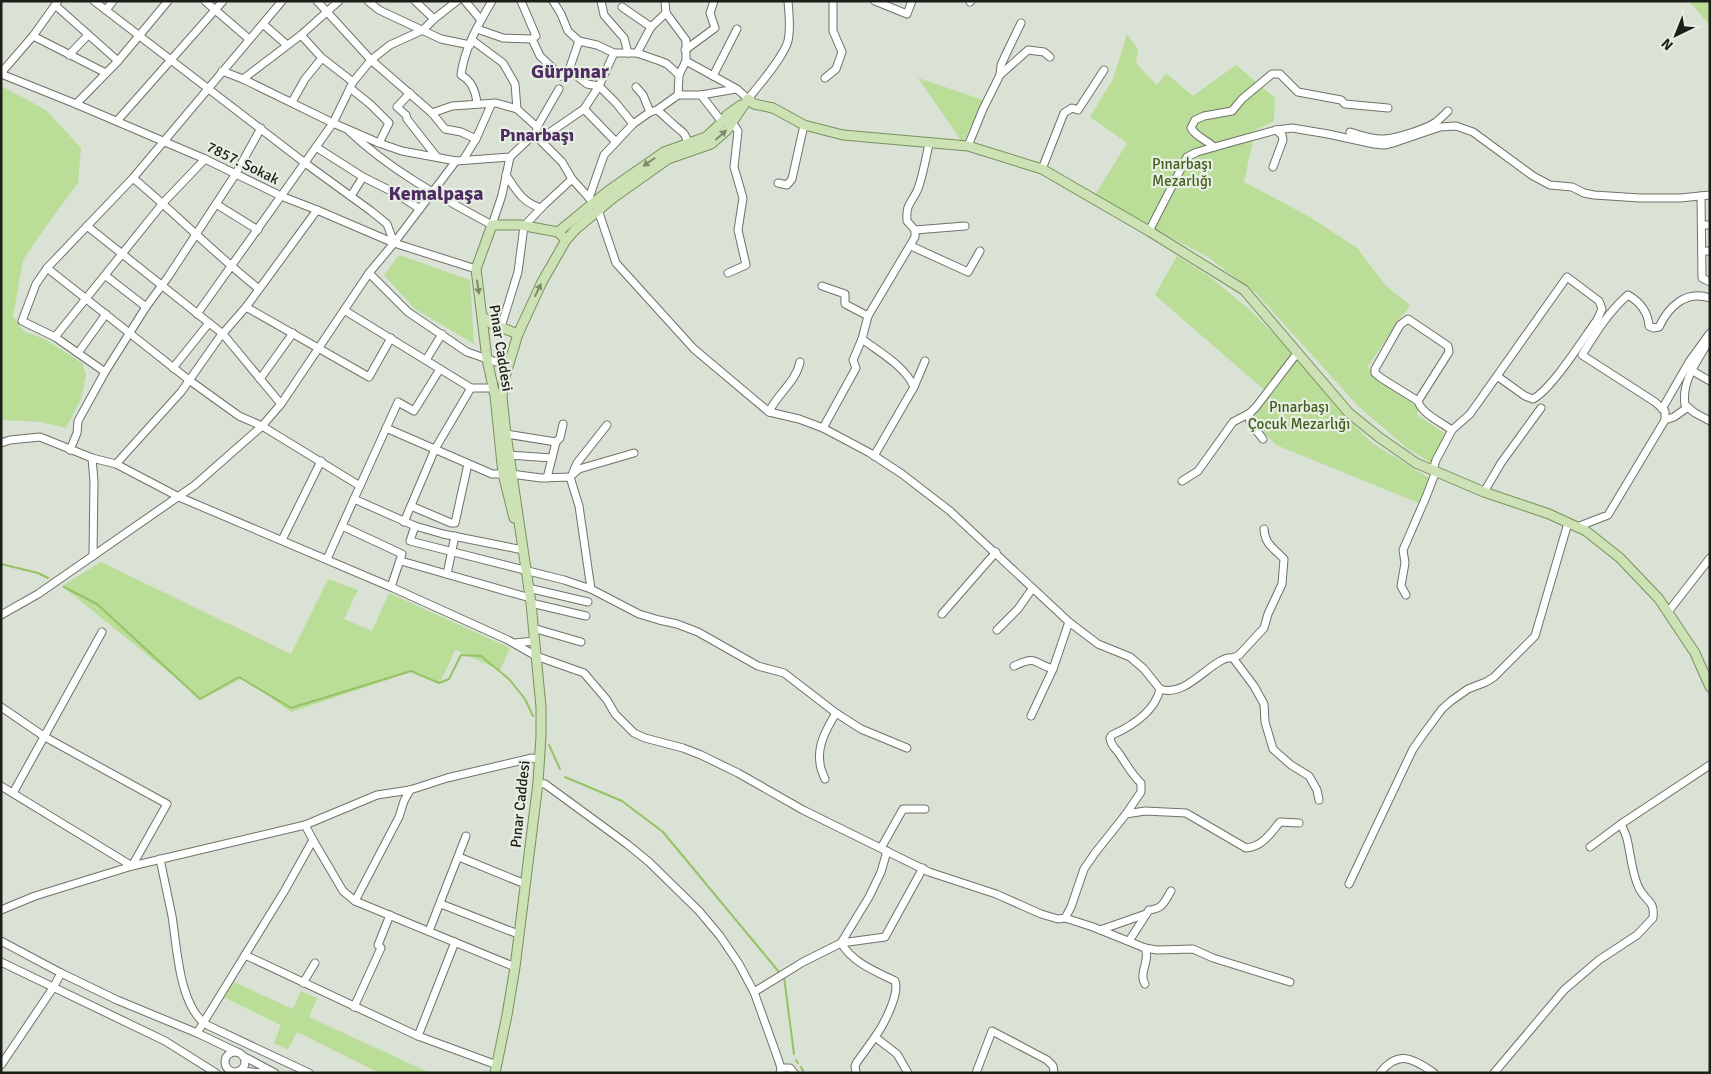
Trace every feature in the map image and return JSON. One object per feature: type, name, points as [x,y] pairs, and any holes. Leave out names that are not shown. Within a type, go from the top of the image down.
[{"type":"main road","points":[[497,394],[505,377],[517,338],[542,282],[566,240],[594,204],[668,159],[711,144],[727,130],[748,100]]},
{"type":"main road","points":[[558,232],[664,152],[706,137],[727,115],[748,100]]},
{"type":"main road","points":[[748,100],[754,104],[773,108],[804,124],[843,135],[968,146],[1042,169],[1149,231],[1244,290],[1349,413],[1401,453],[1416,463],[1484,492],[1549,514],[1578,527],[1586,531],[1620,558],[1659,599],[1695,653],[1709,684]]},
{"type":"main road","points":[[492,225],[520,225],[558,232],[566,240]]},
{"type":"main road","name":"Pınar Caddesi","points":[[492,225],[476,269],[487,359],[506,434],[507,474]]},
{"type":"main road","points":[[482,316],[517,338]]},
{"type":"main road","points":[[484,328],[517,338]]},
{"type":"main road","name":"Pınar Caddesi","points":[[495,1070],[514,966],[538,783],[541,707],[518,507],[507,474],[497,394]]},
{"type":"street","points":[[94,1],[387,224],[394,243]]},
{"type":"street","points":[[106,10],[113,1]]},
{"type":"street","points":[[76,104],[118,61],[168,1]]},
{"type":"street","points":[[205,1],[249,39]]},
{"type":"street","points":[[117,121],[223,1]]},
{"type":"street","points":[[104,372],[55,337],[22,321],[36,284],[47,268],[164,142],[282,1]]},
{"type":"street","points":[[317,1],[371,60],[432,113],[445,129],[461,132],[476,139]]},
{"type":"street","points":[[243,78],[301,35],[339,1]]},
{"type":"street","points":[[368,1],[379,10],[441,39],[471,43],[503,63],[515,84],[517,109]]},
{"type":"street","points":[[415,1],[434,18]]},
{"type":"street","points":[[197,314],[316,147],[332,122],[351,85],[371,60],[390,45],[423,30],[434,18],[457,1]]},
{"type":"street","points":[[465,1],[481,20]]},
{"type":"street","points":[[477,104],[476,94],[471,83],[466,77],[460,75],[477,29],[492,1]]},
{"type":"street","points":[[477,29],[502,38],[532,39],[536,36],[521,1]]},
{"type":"street","points":[[553,1],[568,31],[579,41],[597,45],[614,53],[637,53],[668,64],[679,74]]},
{"type":"street","points":[[601,1],[604,15],[624,38],[628,53]]},
{"type":"street","points":[[665,1],[666,12],[686,40],[686,60],[679,74],[678,95]]},
{"type":"street","points":[[685,50],[715,28],[710,13],[714,1]]},
{"type":"street","points":[[686,60],[737,88],[748,100],[769,72],[787,42],[790,23],[788,1]]},
{"type":"street","points":[[825,78],[836,70],[842,52],[832,31],[834,1]]},
{"type":"street","points":[[875,1],[907,14],[912,1]]},
{"type":"street","points":[[1,74],[34,36],[56,3],[88,35],[118,61]]},
{"type":"street","points":[[622,7],[651,27]]},
{"type":"street","points":[[637,53],[651,27],[666,12]]},
{"type":"street","points":[[968,146],[1021,23]]},
{"type":"street","points":[[263,24],[287,46]]},
{"type":"street","points":[[713,76],[737,29]]},
{"type":"street","points":[[69,55],[88,35]]},
{"type":"street","points":[[301,35],[388,123],[379,143]]},
{"type":"street","points":[[34,36],[106,73]]},
{"type":"street","points":[[532,39],[540,56],[561,76],[570,70],[579,41]]},
{"type":"street","points":[[1000,75],[1028,50],[1044,52],[1050,57]]},
{"type":"street","points":[[222,72],[243,78],[379,143],[402,151],[459,161],[510,158],[529,139],[549,133],[584,109],[599,86],[614,53]]},
{"type":"street","points":[[292,102],[322,58]]},
{"type":"street","points":[[570,70],[587,84],[599,86],[616,102],[633,124]]},
{"type":"street","points":[[1042,169],[1064,113],[1072,108],[1078,110],[1104,70]]},
{"type":"street","name":"7857. Sokak","points":[[1,74],[117,121],[205,159],[281,196],[394,243],[476,269]]},
{"type":"street","points":[[1214,147],[1194,133],[1191,128],[1195,120],[1204,116],[1232,111],[1242,99],[1272,74],[1280,74],[1298,92],[1341,100],[1345,104],[1388,108]]},
{"type":"street","points":[[636,86],[654,111],[666,116],[672,124],[684,132],[687,144]]},
{"type":"street","points":[[594,204],[604,155],[633,124],[678,95],[700,95],[737,88]]},
{"type":"street","points":[[536,136],[537,127],[559,90]]},
{"type":"street","points":[[410,93],[397,107],[406,115],[407,119],[436,156]]},
{"type":"street","points":[[700,95],[722,122]]},
{"type":"street","points":[[432,113],[452,106],[491,105],[496,103],[517,109],[537,127]]},
{"type":"street","points":[[1,615],[38,594],[195,485],[262,426],[281,404],[369,273],[476,139],[491,105]]},
{"type":"street","points":[[584,109],[616,142]]},
{"type":"street","points":[[1350,132],[1368,138],[1383,140],[1435,123],[1448,111]]},
{"type":"street","points":[[728,272],[746,265],[738,230],[743,198],[734,167],[738,131],[732,122]]},
{"type":"street","points":[[778,183],[787,185],[792,179],[804,124]]},
{"type":"street","points":[[1149,231],[1187,157],[1214,147],[1276,130],[1292,128],[1384,145],[1440,127],[1456,126],[1473,132],[1533,176],[1550,185],[1572,187],[1584,193],[1594,195],[1640,198],[1680,198],[1710,195]]},
{"type":"street","points":[[70,450],[77,433],[78,421],[104,372],[235,175],[261,128]]},
{"type":"street","points":[[345,128],[365,147],[386,162],[433,192],[492,225]]},
{"type":"street","points":[[1273,168],[1283,140],[1282,135],[1276,130]]},
{"type":"street","points":[[536,136],[562,162],[572,179],[594,204],[616,263],[694,349],[769,412],[822,428],[874,456],[950,510],[1069,622],[1098,644],[1130,657],[1144,669],[1160,688],[1166,690],[1183,686],[1196,680],[1220,662],[1240,655],[1264,628],[1268,614],[1282,584],[1284,559],[1268,544],[1264,529]]},
{"type":"street","points":[[822,428],[856,368],[853,360],[868,316],[915,237],[915,230],[907,221],[907,210],[910,200],[917,191],[929,144]]},
{"type":"street","points":[[316,147],[363,177],[397,194],[420,209]]},
{"type":"street","name":"Pınar Caddesi","points":[[492,225],[502,195],[510,158]]},
{"type":"street","points":[[55,337],[163,203],[205,159]]},
{"type":"street","points":[[506,175],[521,197],[532,205],[541,208]]},
{"type":"street","points":[[351,196],[363,177]]},
{"type":"street","points":[[132,178],[163,203],[231,267],[259,289]]},
{"type":"street","points":[[501,328],[518,272],[524,226],[572,179]]},
{"type":"street","points":[[1700,196],[1706,252],[1702,278],[1710,282]]},
{"type":"street","points":[[216,204],[258,230]]},
{"type":"street","points":[[116,464],[181,392],[317,210]]},
{"type":"street","points":[[1702,225],[1710,225]]},
{"type":"street","points":[[87,226],[223,334],[281,404]]},
{"type":"street","points":[[915,230],[965,226]]},
{"type":"street","points":[[911,246],[968,272],[980,251]]},
{"type":"street","points":[[47,268],[173,368],[239,416],[262,426],[360,486]]},
{"type":"street","points":[[369,273],[408,312],[467,352],[487,359],[510,362]]},
{"type":"street","points":[[106,276],[146,307]]},
{"type":"street","points":[[1406,595],[1401,586],[1406,563],[1403,550],[1426,497],[1436,460],[1452,430],[1470,414],[1567,277],[1599,301],[1602,309],[1597,320],[1540,395],[1533,399],[1525,396],[1497,376]]},
{"type":"street","points":[[822,286],[845,294],[845,304],[868,316]]},
{"type":"street","points":[[1578,527],[1608,515],[1665,420],[1665,411],[1655,402],[1582,355],[1600,328],[1628,295],[1637,300],[1648,316],[1649,326],[1653,328],[1659,327],[1676,302],[1689,296],[1701,295],[1710,298]]},
{"type":"street","points":[[246,307],[369,377],[391,338]]},
{"type":"street","points":[[344,310],[471,388],[497,394]]},
{"type":"street","points":[[78,353],[106,314]]},
{"type":"street","points":[[1418,401],[1449,352],[1448,346],[1408,319],[1400,325],[1375,369],[1376,373],[1418,401],[1418,404],[1452,430]]},
{"type":"street","points":[[173,368],[209,323]]},
{"type":"street","points":[[260,379],[293,333]]},
{"type":"street","points":[[1662,409],[1710,333]]},
{"type":"street","points":[[426,360],[442,334]]},
{"type":"street","points":[[862,338],[906,375],[914,387]]},
{"type":"street","points":[[1709,344],[1692,370],[1684,397],[1685,405],[1710,421]]},
{"type":"street","points":[[1262,439],[1249,423],[1250,413],[1298,352]]},
{"type":"street","points":[[874,456],[914,387],[925,361]]},
{"type":"street","points":[[769,412],[774,402],[799,368],[800,362]]},
{"type":"street","points":[[327,559],[398,402],[414,411],[440,370]]},
{"type":"street","points":[[1692,370],[1710,381]]},
{"type":"street","points":[[404,522],[434,449],[471,388]]},
{"type":"street","points":[[1665,420],[1674,417],[1688,407]]},
{"type":"street","points":[[1484,492],[1502,462],[1541,408]]},
{"type":"street","points":[[1182,481],[1198,471],[1233,422],[1250,413]]},
{"type":"street","points":[[547,478],[556,442],[560,438],[563,424]]},
{"type":"street","points":[[591,589],[578,506],[570,477],[577,463],[607,425]]},
{"type":"street","points":[[386,428],[492,474],[547,478],[570,477],[579,469],[634,453]]},
{"type":"street","points":[[506,434],[556,442]]},
{"type":"street","points":[[1,443],[10,440],[40,437],[92,458],[116,464],[179,496],[391,586],[515,643],[536,656],[584,673],[607,700],[615,714],[634,732],[645,738],[701,755],[738,773],[803,810],[943,877],[996,894],[1041,914],[1058,919],[1065,918],[1145,948],[1164,950],[1193,949],[1213,958],[1290,982]]},
{"type":"street","points":[[508,455],[552,458]]},
{"type":"street","points":[[92,458],[94,481],[93,556]]},
{"type":"street","points":[[282,540],[321,462]]},
{"type":"street","points":[[410,506],[455,523],[468,464]]},
{"type":"street","points":[[354,499],[415,526],[455,536],[523,547]]},
{"type":"street","points":[[1349,884],[1413,749],[1435,718],[1442,709],[1468,689],[1494,677],[1535,636],[1568,523]]},
{"type":"street","points":[[342,526],[402,554],[391,586]]},
{"type":"street","points":[[415,526],[410,541],[591,589],[639,614],[677,624],[698,632],[758,666],[768,667],[784,673],[861,729],[907,748]]},
{"type":"street","points":[[447,574],[455,536]]},
{"type":"street","points":[[942,614],[996,552]]},
{"type":"street","points":[[1668,612],[1710,558]]},
{"type":"street","points":[[401,561],[530,601],[586,616]]},
{"type":"street","points":[[528,588],[588,602]]},
{"type":"street","points":[[998,630],[1032,589]]},
{"type":"street","points":[[1032,716],[1053,669],[1069,622]]},
{"type":"street","points":[[533,628],[581,642]]},
{"type":"street","points":[[13,793],[102,632]]},
{"type":"street","points":[[515,643],[534,641]]},
{"type":"street","points":[[1233,658],[1254,686],[1264,704],[1265,722],[1274,749],[1291,765],[1309,776],[1317,790],[1319,800]]},
{"type":"street","points":[[1014,666],[1027,660],[1033,660],[1053,669]]},
{"type":"street","points":[[1065,918],[1071,907],[1084,869],[1141,792],[1141,783],[1131,773],[1111,744],[1110,738],[1144,716],[1158,695],[1160,688]]},
{"type":"street","points":[[2,711],[45,737],[168,804],[132,866]]},
{"type":"street","points":[[825,779],[820,763],[821,744],[836,712]]},
{"type":"street","points":[[1,910],[35,896],[132,866],[305,825],[377,795],[410,790],[447,778],[532,758],[539,759]]},
{"type":"street","points":[[1590,848],[1621,824],[1710,766]]},
{"type":"street","points":[[538,783],[545,784],[579,808],[649,862],[698,911],[720,936],[739,964],[754,992],[781,1070],[790,1068],[794,1073]]},
{"type":"street","points":[[1,786],[132,866]]},
{"type":"street","points":[[355,901],[399,817],[410,790]]},
{"type":"street","points":[[841,943],[869,897],[881,872],[884,850],[903,809],[925,809]]},
{"type":"street","points":[[1126,814],[1145,811],[1186,813],[1246,848],[1254,848],[1261,844],[1280,822],[1299,822]]},
{"type":"street","points":[[1494,1073],[1564,990],[1599,960],[1637,935],[1653,918],[1652,905],[1640,889],[1621,824]]},
{"type":"street","points":[[305,825],[343,891],[355,901],[514,966]]},
{"type":"street","points":[[429,931],[466,836]]},
{"type":"street","points":[[197,1033],[285,890],[313,840]]},
{"type":"street","points":[[459,857],[525,884]]},
{"type":"street","points":[[160,859],[182,976],[188,998],[196,1013],[204,1022],[309,1073]]},
{"type":"street","points":[[754,992],[802,962],[841,943],[885,937],[923,868]]},
{"type":"street","points":[[1129,941],[1149,910],[1157,909],[1161,906],[1171,891]]},
{"type":"street","points":[[441,904],[518,934]]},
{"type":"street","points":[[1100,930],[1146,914]]},
{"type":"street","points":[[354,1007],[382,948],[378,946],[390,915]]},
{"type":"street","points":[[1,941],[117,1000],[197,1033],[275,1073]]},
{"type":"street","points":[[418,1036],[455,942]]},
{"type":"street","points":[[841,943],[847,953],[864,965],[895,981],[897,986],[884,1025],[857,1062],[855,1066],[856,1073]]},
{"type":"street","points":[[1145,948],[1148,953],[1143,974],[1145,984]]},
{"type":"street","points":[[245,955],[354,1007],[495,1070]]},
{"type":"street","points":[[1,962],[165,1040],[216,1073]]},
{"type":"street","points":[[303,982],[315,963]]},
{"type":"street","points":[[1,1065],[61,973]]},
{"type":"street","points":[[976,1073],[992,1031],[1047,1060],[1053,1066],[1054,1073]]},
{"type":"street","points":[[875,1037],[897,1054],[908,1073]]},
{"type":"street","points":[[215,1042],[228,1072],[264,1073]]},
{"type":"street","points":[[225,1062],[230,1053],[240,1054]]},
{"type":"street","points":[[239,1072],[245,1064],[240,1054]]},
{"type":"street","points":[[1380,1073],[1387,1064],[1396,1059],[1413,1060],[1434,1073]]},
{"type":"green space","points":[[1689,1],[1710,1],[1710,23],[1707,22]]},
{"type":"green space","name":"Pınarbaşı Mezarlığı","points":[[1127,34],[1138,49],[1136,62],[1157,85],[1166,73],[1193,96],[1236,65],[1275,98],[1274,121],[1255,130],[1244,182],[1310,217],[1357,248],[1386,286],[1410,305],[1367,367],[1418,408],[1417,415],[1447,435],[1432,463],[1408,449],[1358,406],[1256,293],[1208,257],[1094,197],[1127,143],[1090,117],[1113,79]]},
{"type":"green space","points":[[918,78],[983,100],[963,143]]},
{"type":"green space","points":[[1,86],[46,110],[81,148],[78,183],[23,260],[13,316],[23,331],[45,339],[82,363],[86,375],[81,399],[66,428],[41,422],[1,420]]},
{"type":"green space","points":[[399,255],[470,280],[474,344],[414,308],[384,275]]},
{"type":"green space","name":"Pınarbaşı Çocuk Mezarlığı","points":[[1177,256],[1210,277],[1250,310],[1288,349],[1343,414],[1372,443],[1432,480],[1421,504],[1276,445],[1252,419],[1270,395],[1155,295]]},
{"type":"green space","points":[[101,562],[291,654],[328,579],[358,590],[344,619],[372,631],[389,593],[510,648],[500,670],[455,650],[440,683],[414,671],[291,712],[243,678],[202,699],[62,586]]},
{"type":"green space","points":[[234,982],[293,1009],[301,991],[317,998],[309,1017],[430,1073],[379,1073],[297,1032],[288,1050],[274,1043],[281,1025],[223,997]]},
{"type":"waterway","points":[[1,564],[38,573],[48,578]]},
{"type":"waterway","points":[[64,587],[97,604],[200,699],[239,677],[291,708],[411,671],[439,683],[449,679],[461,655],[481,656],[509,679],[525,699],[533,716]]},
{"type":"waterway","points":[[549,745],[560,769]]},
{"type":"waterway","points":[[565,777],[622,801],[663,832],[779,972]]},
{"type":"waterway","points":[[784,977],[794,1054]]},
{"type":"waterway","points":[[801,1067],[803,1071]]},
{"type":"district","name":"Gürpınar","points":[[570,71]]},
{"type":"district","name":"Pınarbaşı","points":[[537,135]]},
{"type":"district","name":"Kemalpaşa","points":[[436,193]]}]
